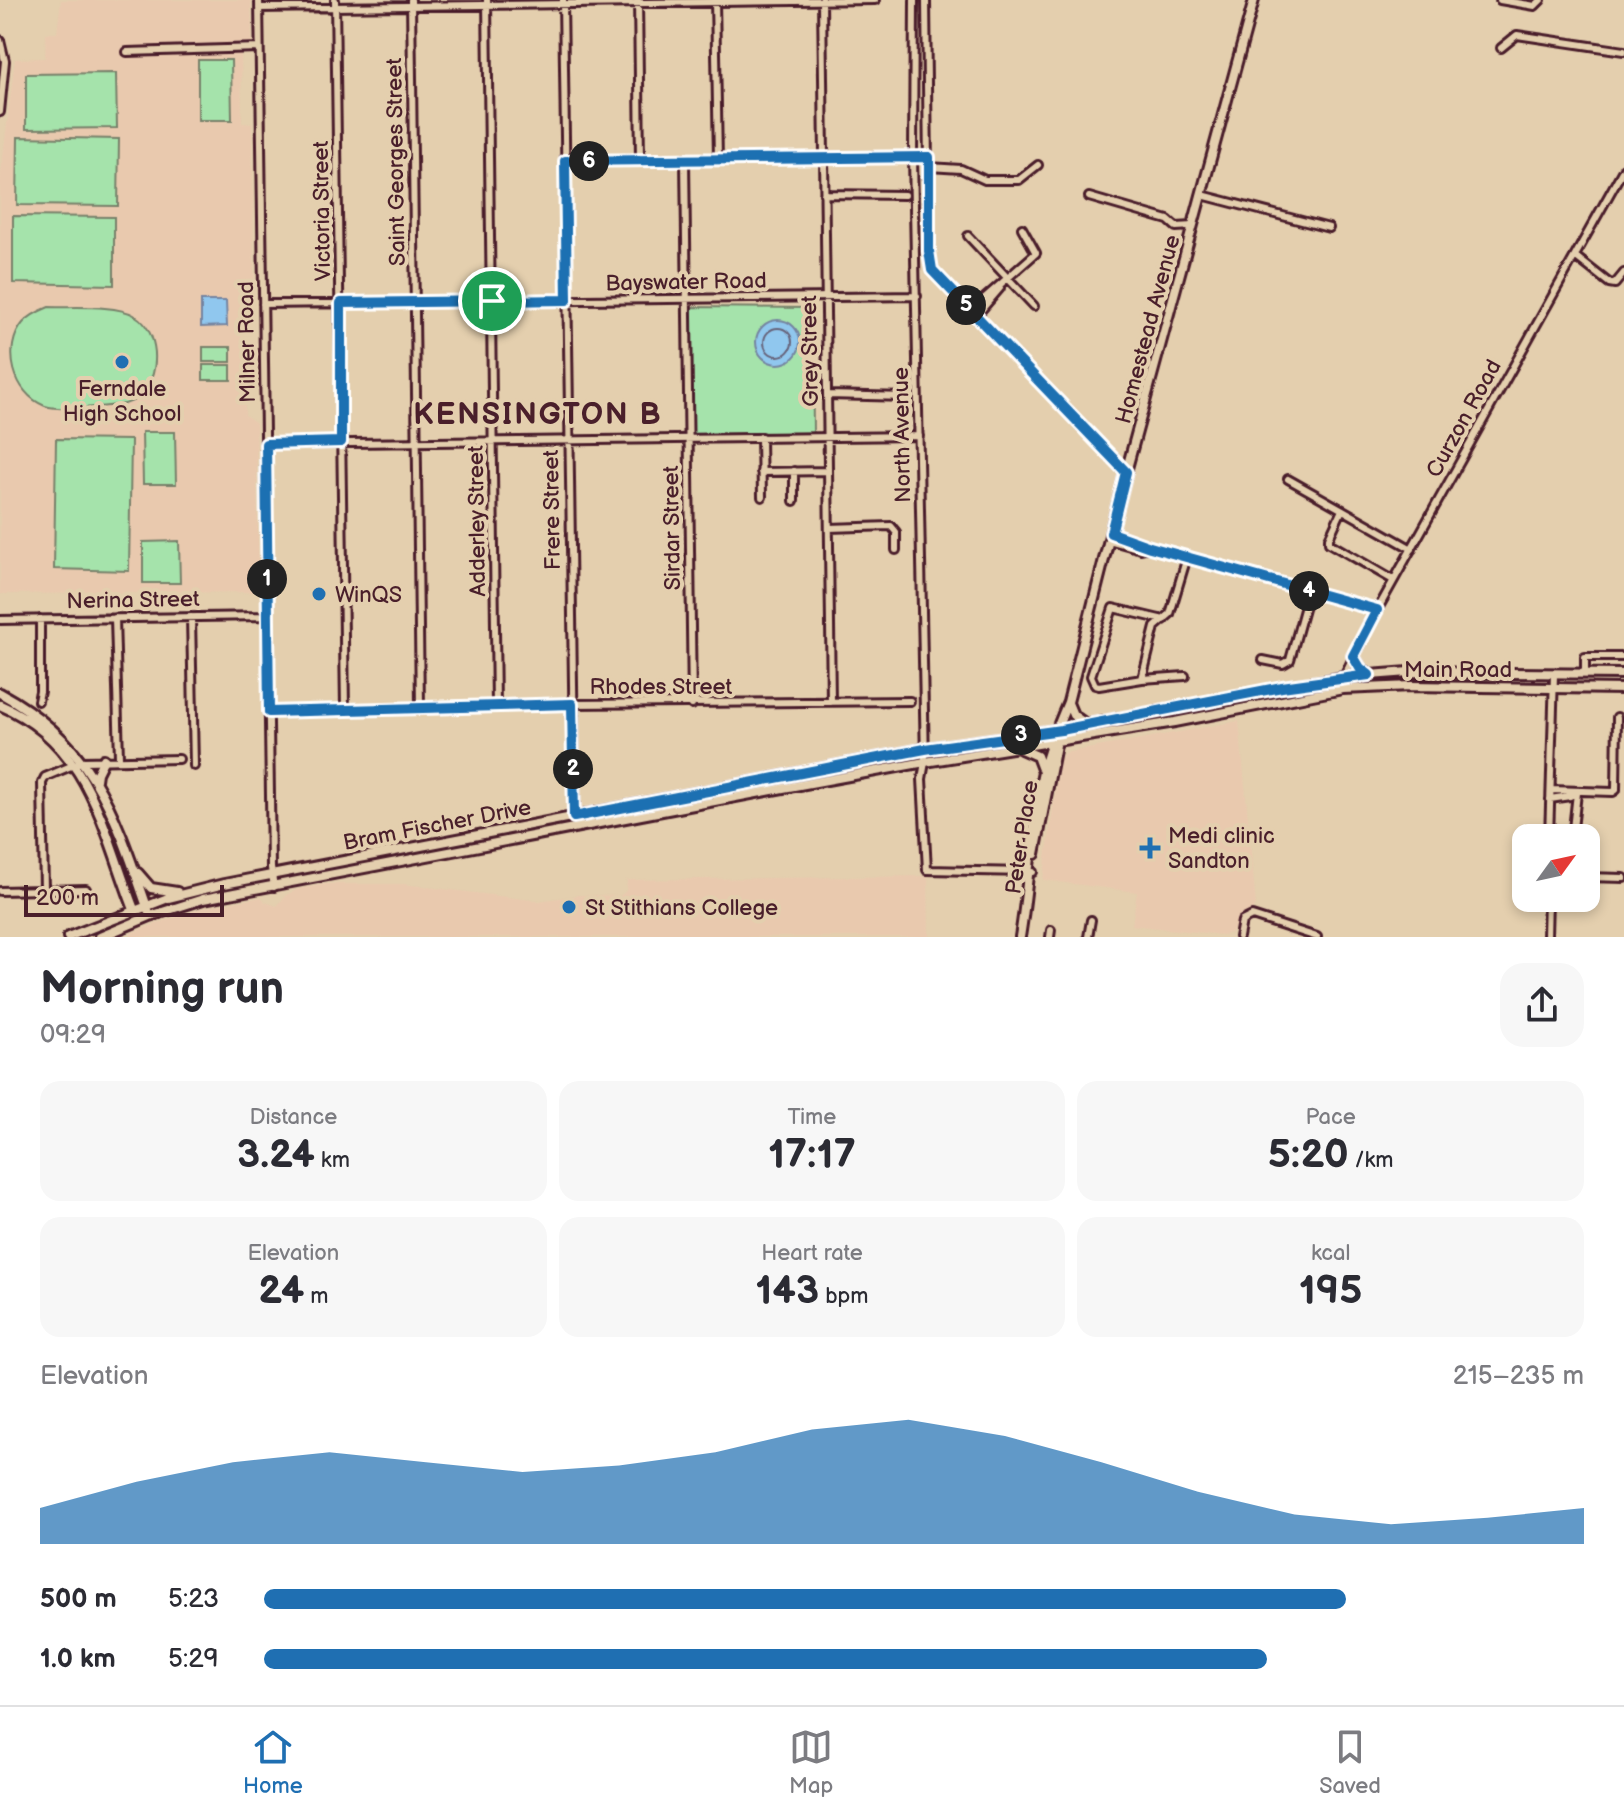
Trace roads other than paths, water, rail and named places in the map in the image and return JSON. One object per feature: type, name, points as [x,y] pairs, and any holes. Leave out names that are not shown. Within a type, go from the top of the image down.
[{"type":"main road","name":"Homestead Avenue","points":[[1054,742],[1065,719],[1063,714],[1188,226],[1202,195],[1254,0]]},
{"type":"main road","points":[[1353,656],[1369,675]]},
{"type":"main road","name":"Main Road","points":[[1058,730],[1344,677],[1438,672],[1624,674]]},
{"type":"main road","name":"Main Road","points":[[1054,742],[1343,689],[1411,686],[1624,689]]},
{"type":"main road","points":[[0,693],[41,717],[96,783],[131,862],[150,916]]},
{"type":"main road","points":[[1068,702],[1073,715],[1087,725]]},
{"type":"main road","points":[[0,705],[38,728],[79,763],[139,921]]},
{"type":"main road","name":"Bram Fischer Drive","points":[[68,937],[190,891],[925,749],[1058,730]]},
{"type":"main road","name":"Bram Fischer Drive","points":[[100,937],[203,899],[925,762],[1054,742]]},
{"type":"main road","name":"Peter Place","points":[[1022,937],[1043,772],[1054,742]]},
{"type":"main road","name":"Peter Place","points":[[1030,872],[1054,742]]},
{"type":"main road","points":[[1018,749],[1037,756],[1043,772]]},
{"type":"main road","points":[[96,783],[104,759]]},
{"type":"main road","points":[[131,862],[151,888],[166,892],[190,891]]},
{"type":"street","points":[[715,0],[718,159]]},
{"type":"street","name":"Grey Street","points":[[822,0],[831,702]]},
{"type":"street","points":[[259,4],[875,0]]},
{"type":"street","name":"North Avenue","points":[[914,0],[913,157],[925,749],[922,779],[927,870],[1030,872]]},
{"type":"street","points":[[926,0],[931,265],[934,273],[1126,472]]},
{"type":"street","points":[[1500,0],[1535,6],[1541,0]]},
{"type":"street","name":"Adderley Street","points":[[487,2],[496,706]]},
{"type":"street","name":"Frere Street","points":[[563,2],[575,828]]},
{"type":"street","points":[[638,2],[640,160]]},
{"type":"street","name":"Victoria Street","points":[[335,3],[345,709]]},
{"type":"street","name":"Saint Georges Street","points":[[411,3],[420,707]]},
{"type":"street","name":"Milner Road","points":[[259,4],[274,887]]},
{"type":"street","points":[[1501,48],[1517,35],[1624,51]]},
{"type":"street","points":[[0,40],[5,61],[0,112]]},
{"type":"street","points":[[127,52],[259,48]]},
{"type":"street","points":[[565,161],[929,157]]},
{"type":"street","name":"Sirdar Street","points":[[685,160],[692,705]]},
{"type":"street","points":[[929,167],[961,169],[985,180],[1019,180],[1038,165]]},
{"type":"street","name":"Curzon Road","points":[[1343,689],[1344,677],[1353,656],[1393,580],[1624,168]]},
{"type":"street","points":[[824,194],[905,195]]},
{"type":"street","points":[[1202,195],[1329,228]]},
{"type":"street","points":[[1089,197],[1168,220],[1178,220],[1188,226]]},
{"type":"street","points":[[974,313],[1036,253],[1022,228]]},
{"type":"street","points":[[968,236],[1034,306]]},
{"type":"street","points":[[1576,257],[1611,284],[1624,273]]},
{"type":"street","name":"Bayswater Road","points":[[263,304],[917,296]]},
{"type":"street","points":[[828,395],[907,397]]},
{"type":"street","points":[[266,444],[919,436]]},
{"type":"street","points":[[761,437],[762,497]]},
{"type":"street","points":[[794,471],[794,501]]},
{"type":"street","points":[[761,472],[828,471]]},
{"type":"street","points":[[1288,479],[1412,549]]},
{"type":"street","points":[[1342,510],[1329,543],[1393,580]]},
{"type":"street","points":[[829,528],[891,526],[896,532],[896,550]]},
{"type":"street","points":[[1110,536],[1309,591],[1352,602],[1356,600],[1378,609]]},
{"type":"street","points":[[1142,679],[1155,627],[1172,611],[1187,557]]},
{"type":"street","points":[[1263,660],[1283,664],[1290,660],[1309,591]]},
{"type":"street","points":[[1164,620],[1117,607],[1111,612],[1091,680],[1099,686],[1185,676]]},
{"type":"street","name":"Nerina Street","points":[[0,620],[267,616]]},
{"type":"street","points":[[191,617],[194,766]]},
{"type":"street","points":[[115,618],[119,758]]},
{"type":"street","points":[[38,701],[40,619]]},
{"type":"street","points":[[1585,674],[1585,657],[1624,657]]},
{"type":"street","points":[[1549,824],[1554,674]]},
{"type":"street","name":"Rhodes Street","points":[[269,712],[572,704],[910,701]]},
{"type":"street","points":[[1551,790],[1576,793],[1616,790],[1617,717]]},
{"type":"street","points":[[44,890],[42,783],[47,775],[79,763],[104,759],[179,759]]},
{"type":"street","points":[[1550,799],[1576,793]]},
{"type":"street","points":[[1573,824],[1576,793]]},
{"type":"street","points":[[1600,877],[1624,878]]},
{"type":"street","points":[[0,891],[86,889]]},
{"type":"street","points":[[1547,937],[1548,912]]},
{"type":"street","points":[[1239,937],[1242,921],[1252,916],[1317,937]]},
{"type":"street","points":[[1088,937],[1091,920]]},
{"type":"water","points":[[201,301],[226,301],[227,326],[201,327]]},
{"type":"water","points":[[778,320],[793,327],[800,342],[793,357],[778,364],[763,357],[756,342],[763,327]]},
{"type":"place","name":"Ferndale High School","points":[[122,362]]},
{"type":"place","name":"WinQS","points":[[319,594]]},
{"type":"place","name":"Medi clinic Sandton","points":[[1150,848]]},
{"type":"place","name":"St Stithians College","points":[[569,907]]},
{"type":"district","name":"KENSINGTON B","points":[[538,414]]}]
